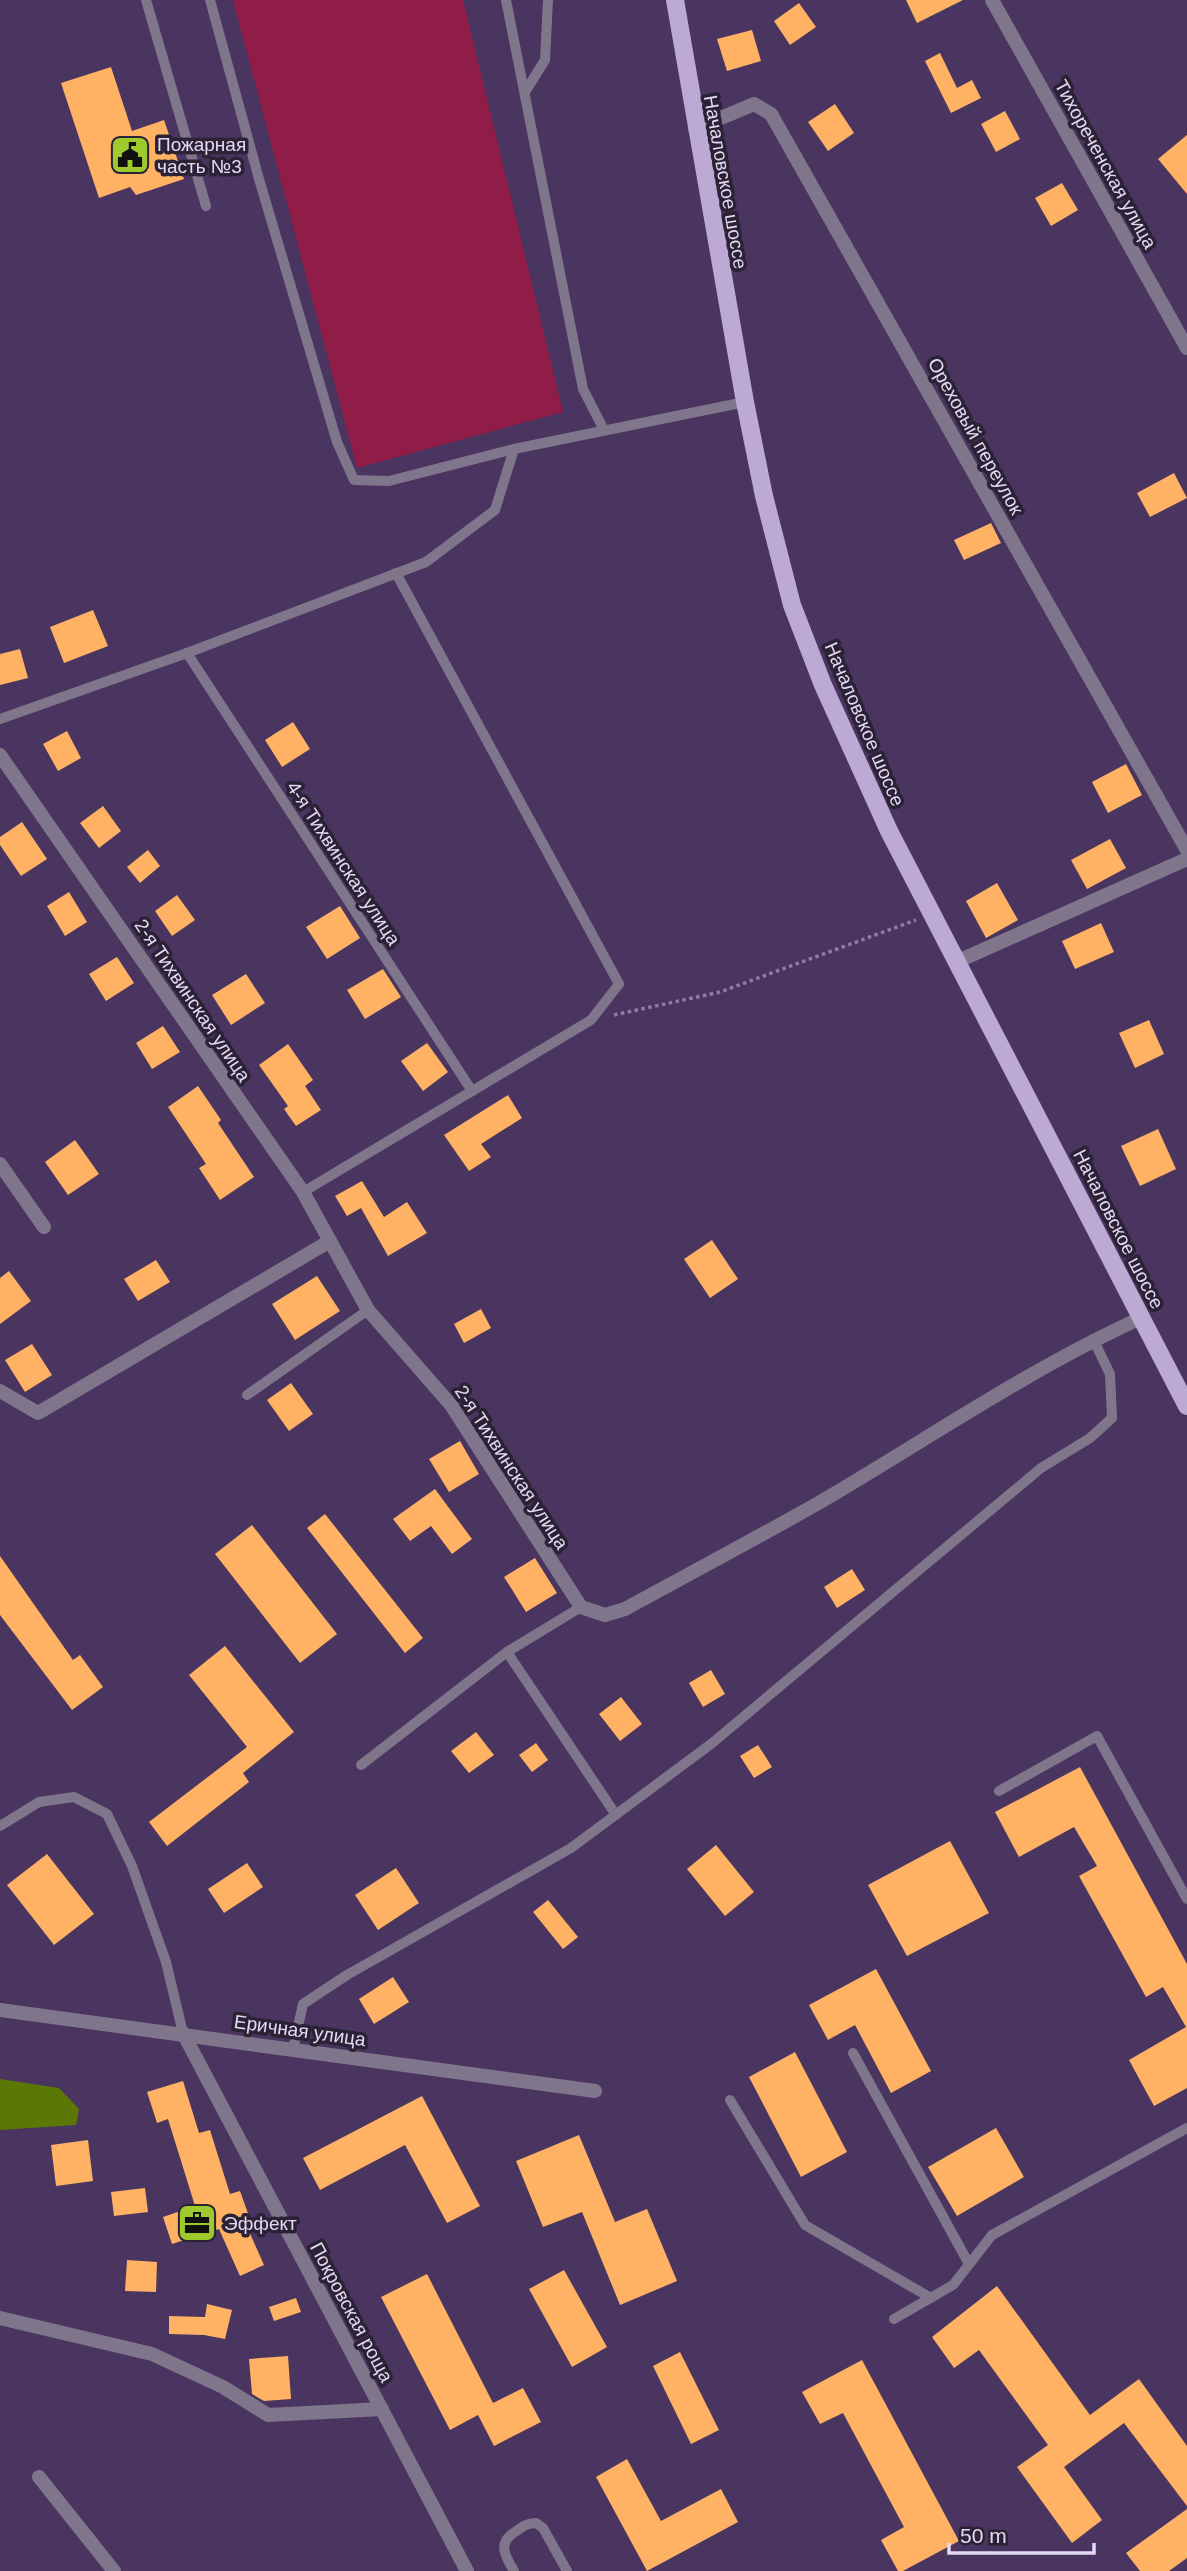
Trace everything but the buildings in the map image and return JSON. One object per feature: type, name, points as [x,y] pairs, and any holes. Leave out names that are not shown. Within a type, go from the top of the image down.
[{"type":"main road","name":"Началовское шоссе","points":[[675,0],[695,130],[745,402],[764,496],[792,605],[823,685],[883,819],[1187,1406]]},
{"type":"street","name":"Тихореченская улица","points":[[992,0],[1187,348]]},
{"type":"street","name":"Ореховый переулок","points":[[695,130],[754,104],[771,114],[1187,850]]},
{"type":"street","name":"2-я Тихвинская улица","points":[[0,755],[303,1192],[368,1310],[451,1405],[581,1607]]},
{"type":"street","points":[[956,962],[1187,859]]},
{"type":"street","points":[[0,1164],[44,1227]]},
{"type":"street","points":[[1,1393],[38,1413],[330,1241]]},
{"type":"street","points":[[581,1607],[605,1615],[625,1609],[823,1500],[978,1404],[1093,1339],[1141,1318]]},
{"type":"street","name":"Еричная улица","points":[[0,2010],[595,2091]]},
{"type":"street","name":"Покровская роща","points":[[183,2033],[467,2571]]},
{"type":"street","points":[[0,2318],[152,2354],[223,2387],[268,2414],[382,2409]]},
{"type":"street","points":[[38,2477],[114,2571]]},
{"type":"lane","points":[[146,0],[206,206]]},
{"type":"lane","points":[[210,0],[259,179],[330,416],[354,480],[389,481],[514,449],[745,402]]},
{"type":"lane","points":[[506,0],[583,389],[604,430]]},
{"type":"lane","points":[[525,92],[545,60],[548,0]]},
{"type":"lane","points":[[0,719],[187,653],[426,562],[495,510],[514,449]]},
{"type":"lane","points":[[303,1192],[591,1020],[618,984],[396,573]]},
{"type":"lane","name":"4-я Тихвинская улица","points":[[187,653],[472,1091]]},
{"type":"lane","points":[[247,1395],[368,1310]]},
{"type":"lane","points":[[293,2049],[303,2004],[347,1975],[571,1848],[711,1744],[1041,1468],[1090,1438],[1112,1418],[1110,1374],[1093,1339]]},
{"type":"lane","points":[[361,1765],[507,1652],[581,1607]]},
{"type":"lane","points":[[507,1652],[616,1815]]},
{"type":"lane","points":[[999,1791],[1097,1736],[1187,1899]]},
{"type":"lane","points":[[0,1826],[39,1802],[74,1797],[107,1814],[132,1866],[166,1962],[183,2033]]},
{"type":"lane","points":[[853,2053],[969,2264]]},
{"type":"lane","points":[[730,2100],[805,2225],[931,2298]]},
{"type":"lane","points":[[894,2319],[953,2284],[992,2235],[1187,2128]]},
{"type":"lane","points":[[514,2571],[505,2556],[503,2544],[508,2536],[528,2523],[536,2523],[543,2528],[567,2571]]},
{"type":"path","points":[[591,1020],[720,992],[931,914]]},
{"type":"shaded area","points":[[233,0],[463,0],[563,412],[357,468]]},
{"type":"shaded area","points":[[0,2079],[59,2088],[79,2109],[76,2125],[0,2130]]},
{"type":"place","name":"Пожарная часть №3","points":[[130,155]]},
{"type":"place","name":"Эффект","points":[[197,2223]]}]
